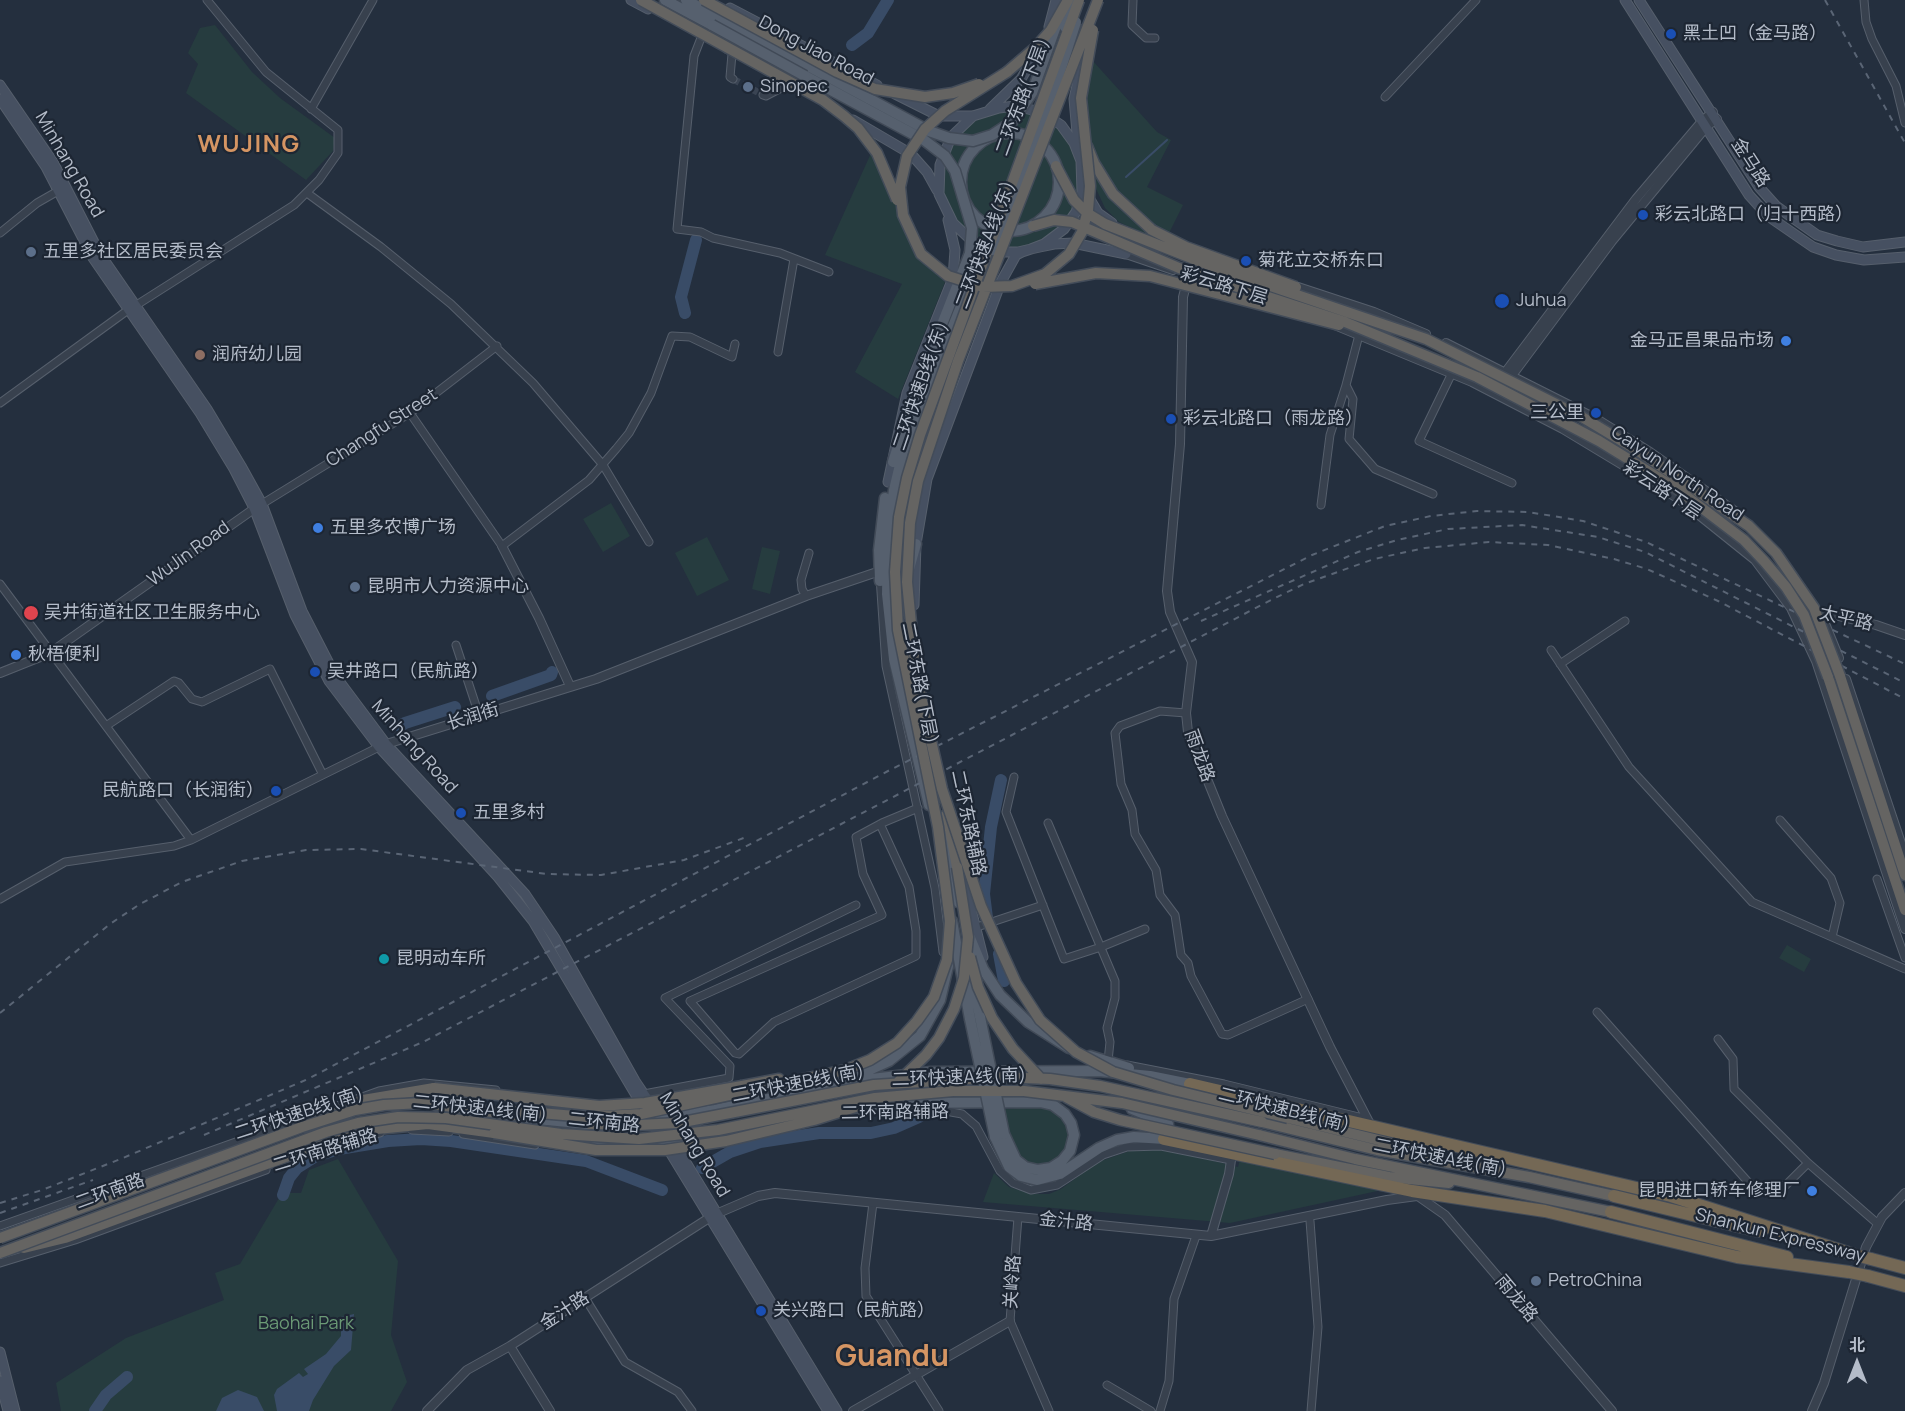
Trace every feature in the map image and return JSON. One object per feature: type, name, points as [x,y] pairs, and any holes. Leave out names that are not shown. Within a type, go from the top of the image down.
[{"type":"highway","points":[[641,0],[822,100],[844,116],[877,153],[916,247],[937,269],[965,284],[997,288],[1020,285],[1045,274],[1064,259],[1077,243],[1086,221],[1090,198],[1082,87],[1098,0]]},
{"type":"highway","points":[[704,0],[846,76],[890,93],[925,97],[953,93],[1007,72]]},
{"type":"highway","points":[[903,215],[901,179],[907,156],[917,139],[945,111],[1007,72],[1043,39],[1068,0]]},
{"type":"highway","name":"二环快速B线(东)","points":[[932,800],[898,630],[896,572],[902,500],[923,426],[1081,0]]},
{"type":"highway","name":"二环快速A线(东)","points":[[942,789],[916,674],[908,611],[907,560],[914,500],[938,416],[1098,0]]},
{"type":"highway","points":[[1084,136],[1094,163],[1113,194],[1152,230],[1186,247],[1269,276],[1391,326]]},
{"type":"highway","points":[[1056,166],[1074,200],[1087,213],[1106,224],[1209,265],[1391,326]]},
{"type":"highway","points":[[1033,226],[1054,220],[1072,222],[1179,268],[1309,309],[1386,338]]},
{"type":"highway","points":[[997,288],[1096,273],[1150,276],[1386,338]]},
{"type":"highway","name":"Caiyun North Road","points":[[1391,326],[1477,362],[1582,417],[1711,499],[1749,526],[1776,554],[1814,608],[1827,638],[1905,875]]},
{"type":"highway","name":"Caiyun North Road","points":[[1386,338],[1477,376],[1599,441],[1677,489],[1744,540],[1764,561],[1786,587],[1817,644],[1905,910]]},
{"type":"highway","points":[[942,789],[977,897],[1000,950],[1033,1011],[1058,1038],[1094,1063],[1126,1077],[1529,1177]]},
{"type":"highway","points":[[0,1252],[76,1234],[344,1136],[392,1125],[439,1125],[596,1150],[678,1149],[726,1141],[833,1115],[866,1104],[891,1088],[921,1060],[939,1038],[957,1001],[967,964],[966,912],[942,789]]},
{"type":"highway","points":[[422,1103],[472,1105],[572,1117],[628,1116],[697,1104],[830,1074],[870,1060],[897,1043],[917,1021],[934,997],[945,970],[950,921],[932,800]]},
{"type":"highway","points":[[932,800],[978,987],[1002,1035],[1026,1066],[1063,1095],[1102,1114],[1148,1127],[1412,1191],[1554,1213],[1737,1257],[1849,1272]]},
{"type":"highway","points":[[280,1136],[356,1101],[397,1092],[434,1088],[570,1105],[618,1106],[829,1071],[870,1060]]},
{"type":"highway","name":"二环快速B线(南)","points":[[0,1238],[321,1120],[377,1106],[422,1103],[581,1123],[639,1125],[707,1118],[883,1084],[953,1078],[1024,1077],[1125,1090],[1369,1148],[1529,1177],[1614,1196]]},
{"type":"highway","points":[[1190,1084],[1671,1196],[1855,1255]]},
{"type":"highway","name":"二环快速A线(南)","points":[[0,1252],[343,1127],[372,1120],[410,1116],[459,1119],[580,1136],[639,1138],[718,1130],[885,1097],[943,1092],[1024,1091],[1122,1103],[1378,1163],[1611,1212]]},
{"type":"highway","points":[[410,1116],[441,1118],[494,1133]]},
{"type":"highway","points":[[1168,1124],[1230,1150],[1274,1158]]},
{"type":"highway","points":[[270,1163],[343,1127]]},
{"type":"highway","points":[[1164,1139],[1389,1177],[1547,1197]]},
{"type":"highway","name":"Shankun Expressway","points":[[1614,1196],[1905,1268]]},
{"type":"highway","name":"Shankun Expressway","points":[[1611,1212],[1905,1286]]},
{"type":"main road","points":[[631,0],[897,144],[922,166],[942,204],[961,232],[980,246],[1004,252],[1073,243],[1126,254]]},
{"type":"main road","name":"Dong Jiao Road","points":[[665,0],[807,71],[927,135]]},
{"type":"main road","name":"Dong Jiao Road","points":[[686,0],[807,71]]},
{"type":"main road","points":[[715,0],[927,111],[951,118],[1015,106],[1041,112],[1052,118],[1068,134],[1081,161],[1082,192],[1076,212],[1055,237],[1031,249]]},
{"type":"main road","points":[[894,622],[882,572],[881,526],[888,482],[907,393],[950,286],[954,269],[955,250],[942,204],[938,174],[946,145],[965,122],[1001,100],[1021,79],[1043,43],[1056,0]]},
{"type":"main road","points":[[888,482],[917,388],[972,247],[972,228],[961,192],[960,174],[966,156],[975,145],[1012,122],[1029,100],[1068,0]]},
{"type":"main road","name":"二环东路(下层)","points":[[944,860],[897,677],[894,622],[896,480],[906,443],[1040,101],[1068,0]]},
{"type":"main road","name":"二环东路(下层)","points":[[882,572],[915,446],[1045,115],[1081,0]]},
{"type":"main road","points":[[1098,0],[1081,61],[1074,110],[1086,192],[1093,206],[1106,219],[1127,231]]},
{"type":"main road","name":"金马路","points":[[1625,0],[1749,195],[1785,230],[1813,247],[1836,255],[1864,260],[1905,257]]},
{"type":"main road","name":"金马路","points":[[1639,0],[1759,187],[1791,219],[1817,235],[1863,247],[1905,242]]},
{"type":"main road","points":[[712,25],[732,54]]},
{"type":"main road","points":[[789,84],[807,71]]},
{"type":"main road","name":"Minhang Road","points":[[0,85],[53,162],[100,254],[131,308]]},
{"type":"main road","name":"Minhang Road","points":[[0,99],[28,138],[93,258],[207,409],[258,506],[295,615],[312,651],[352,715],[525,894],[554,937],[644,1094],[655,1118]]},
{"type":"main road","points":[[1010,134],[1032,139],[1045,147],[1056,166],[1059,180],[1056,202],[1045,219],[1033,226],[1012,231],[988,225],[968,208],[949,161],[927,135],[961,141],[1010,134]]},
{"type":"main road","name":"二环东路辅路","points":[[1000,994],[989,976],[977,927],[919,663],[914,598],[916,544],[924,490],[935,455],[1005,273],[1014,258],[1031,249]]},
{"type":"main road","points":[[900,636],[899,601],[912,566],[916,544]]},
{"type":"main road","name":"二环东路(下层)","points":[[894,622],[900,636],[944,860]]},
{"type":"main road","name":"Minhang Road","points":[[383,745],[498,877],[533,921],[655,1118],[828,1411]]},
{"type":"main road","points":[[944,860],[972,944],[983,969],[1000,994],[1028,1022],[1067,1047],[1122,1066],[1190,1084]]},
{"type":"main road","points":[[804,1091],[855,1076],[890,1061],[920,1036],[936,1009],[946,978],[949,951],[944,860]]},
{"type":"main road","points":[[944,860],[999,1136],[1009,1167],[1021,1176],[1037,1180],[1060,1174],[1104,1145],[1121,1138],[1164,1139]]},
{"type":"main road","points":[[804,1091],[891,1076],[999,1070],[1107,1071],[1190,1084]]},
{"type":"main road","name":"二环南路","points":[[0,1238],[280,1136],[356,1112],[409,1105],[460,1108],[585,1125],[655,1118],[734,1106],[804,1091]]},
{"type":"main road","points":[[876,1104],[956,1092],[1029,1093],[1111,1104],[1168,1124]]},
{"type":"main road","name":"二环南路","points":[[0,1252],[306,1137],[372,1118],[398,1115],[440,1115],[601,1143],[669,1143],[876,1104],[1044,1102],[1065,1114],[1074,1135],[1070,1151],[1062,1161],[1051,1168],[1038,1170],[1025,1167],[1016,1160],[999,1136]]},
{"type":"main road","name":"Minhang Road","points":[[713,1216],[837,1411]]},
{"type":"main road","points":[[0,1352],[15,1411]]},
{"type":"main road","points":[[0,1381],[8,1411]]},
{"type":"street","points":[[0,403],[131,308],[294,205],[319,180],[339,147],[338,130],[266,72],[207,0]]},
{"type":"street","points":[[311,109],[373,0]]},
{"type":"street","points":[[1133,0],[1130,18],[1132,25],[1146,38],[1155,38]]},
{"type":"street","points":[[1385,97],[1476,0]]},
{"type":"street","points":[[1864,0],[1866,22],[1872,39],[1902,93],[1905,123]]},
{"type":"street","points":[[701,38],[694,56],[677,229],[701,232],[713,238],[794,259],[829,272]]},
{"type":"street","points":[[732,54],[730,77],[733,79]]},
{"type":"street","points":[[763,95],[766,96],[789,84]]},
{"type":"street","points":[[1494,394],[1606,237],[1705,123],[1715,116]]},
{"type":"street","points":[[0,233],[37,203],[58,191]]},
{"type":"street","points":[[307,193],[390,254],[451,304],[497,346],[540,390],[603,465],[649,542]]},
{"type":"street","name":"彩云路下层","points":[[1127,231],[1374,312],[1509,374],[1595,418],[1650,452],[1755,526],[1782,555],[1820,614],[1857,709],[1905,855]]},
{"type":"street","name":"彩云路下层","points":[[1126,254],[1251,293],[1359,335],[1494,394],[1563,429],[1679,499],[1755,560],[1788,604],[1816,661],[1905,929]]},
{"type":"street","name":"雨龙路","points":[[1195,255],[1183,297],[1179,444],[1167,591],[1170,612],[1192,662],[1186,713],[1188,732],[1196,756],[1308,999],[1368,1121]]},
{"type":"street","points":[[778,352],[790,296],[794,259]]},
{"type":"street","points":[[1321,505],[1330,435],[1359,335]]},
{"type":"street","points":[[502,546],[563,502],[603,465],[629,433],[645,404],[672,336],[690,337],[732,357],[735,344]]},
{"type":"street","name":"Changfu Street","points":[[258,506],[410,413],[497,346]]},
{"type":"street","points":[[1452,374],[1419,441],[1512,483]]},
{"type":"street","points":[[1346,385],[1353,399],[1349,440],[1375,469],[1433,494]]},
{"type":"street","points":[[410,413],[502,546],[539,618],[570,686]]},
{"type":"street","name":"WuJin Road","points":[[0,673],[51,653],[258,506]]},
{"type":"street","points":[[806,596],[801,580],[809,553]]},
{"type":"street","points":[[882,572],[886,666],[918,808],[942,931],[943,977],[936,1009]]},
{"type":"street","name":"长润街","points":[[0,899],[65,862],[174,846],[191,840],[322,773],[383,745],[655,658],[806,596],[882,572]]},
{"type":"street","points":[[0,584],[191,840]]},
{"type":"street","name":"太平路","points":[[1788,604],[1820,614],[1876,625],[1905,635]]},
{"type":"street","points":[[1560,664],[1625,621]]},
{"type":"street","points":[[456,645],[478,715]]},
{"type":"street","points":[[1551,650],[1629,767],[1752,902],[1905,969]]},
{"type":"street","points":[[106,726],[174,681],[179,683],[192,699],[202,702],[270,669],[322,773]]},
{"type":"street","points":[[1186,713],[1161,711],[1120,726],[1115,733],[1121,784],[1132,810],[1135,834],[1156,870],[1160,895],[1175,915],[1181,955],[1222,1034],[1228,1035],[1308,999]]},
{"type":"street","points":[[1014,777],[1006,812],[1064,959],[1145,929]]},
{"type":"street","points":[[740,1054],[735,1053],[690,1001],[882,915],[863,874],[856,837],[918,808]]},
{"type":"street","points":[[1780,820],[1831,878],[1840,903],[1832,937]]},
{"type":"street","points":[[1048,823],[1101,947],[1116,991],[1107,1028],[1110,1041],[1108,1061]]},
{"type":"street","points":[[644,1094],[729,1078],[730,1066],[774,1022],[916,957],[916,931],[909,887],[880,824]]},
{"type":"street","points":[[1877,879],[1905,958]]},
{"type":"street","points":[[730,1066],[665,998],[856,905]]},
{"type":"street","points":[[977,927],[1043,905]]},
{"type":"street","points":[[1597,1012],[1749,1183],[1763,1190],[1786,1185],[1808,1163]]},
{"type":"street","points":[[1718,1039],[1733,1059],[1734,1089],[1808,1163],[1878,1224]]},
{"type":"street","points":[[1067,1047],[1108,1061],[1247,1091],[1368,1121]]},
{"type":"street","name":"二环南路辅路","points":[[0,1226],[324,1108],[394,1087],[424,1083],[477,1087],[522,1095],[603,1119],[655,1118]]},
{"type":"street","name":"二环南路辅路","points":[[793,1120],[854,1112],[923,1110],[957,1113],[970,1119],[976,1126],[1000,1172],[1013,1183],[1030,1190],[1057,1185],[1103,1155],[1136,1145],[1176,1148],[1231,1159]]},
{"type":"street","name":"二环南路辅路","points":[[0,1263],[75,1240],[323,1149],[383,1133],[438,1131],[569,1148],[669,1143]]},
{"type":"street","points":[[1211,1236],[1229,1174],[1231,1159]]},
{"type":"street","name":"金汁路","points":[[427,1411],[449,1385],[467,1370],[510,1346],[713,1216],[758,1196],[775,1193],[1211,1236],[1416,1195]]},
{"type":"street","points":[[1812,1411],[1824,1383],[1866,1248],[1878,1224],[1905,1193]]},
{"type":"street","name":"雨龙路","points":[[1416,1195],[1445,1215],[1612,1411]]},
{"type":"street","points":[[873,1203],[865,1268],[866,1296],[939,1411]]},
{"type":"street","name":"关岭路","points":[[1018,1217],[1010,1321],[1049,1411]]},
{"type":"street","points":[[1311,1221],[1318,1355],[1311,1411]]},
{"type":"street","points":[[1160,1411],[1169,1381],[1174,1299],[1196,1236]]},
{"type":"street","points":[[585,1298],[625,1362],[678,1392],[692,1411]]},
{"type":"street","points":[[853,1411],[1010,1321]]},
{"type":"street","points":[[510,1346],[550,1411]]},
{"type":"street","points":[[1107,1385],[1151,1411]]},
{"type":"green space","points":[[215,25],[252,72],[280,98],[335,138],[333,151],[306,180],[186,93],[198,64],[188,53],[200,28]]},
{"type":"green space","points":[[1092,60],[1157,132],[1171,140],[1147,187],[1183,205],[1164,243],[1119,222],[1105,208],[1091,178],[1078,129]]},
{"type":"green space","points":[[1011,111],[1037,116],[1049,122],[1059,131],[1068,141],[1074,153],[1079,179],[1074,205],[1068,217],[1059,227],[1049,236],[1037,242],[1011,247],[985,242],[973,236],[963,227],[954,217],[948,205],[943,179],[948,153],[954,141],[963,131],[973,122],[985,116]]},
{"type":"green space","points":[[872,151],[917,250],[945,282],[898,399],[855,372],[902,284],[825,255]]},
{"type":"green space","points":[[611,503],[630,536],[603,552],[583,519]]},
{"type":"green space","points":[[707,537],[729,580],[697,596],[675,553]]},
{"type":"green space","points":[[762,547],[780,551],[770,594],[752,589]]},
{"type":"green space","points":[[1787,945],[1811,959],[1804,972],[1779,958]]},
{"type":"green space","points":[[1037,1106],[1054,1110],[1064,1119],[1069,1132],[1069,1142],[1062,1155],[1046,1165],[1030,1165],[1019,1158],[1007,1131],[1005,1109]]},
{"type":"green space","points":[[1141,1147],[1166,1149],[1238,1167],[1240,1159],[1382,1190],[1230,1223],[983,1202],[994,1173],[1009,1187],[1031,1194],[1049,1194],[1061,1189],[1098,1162]]},
{"type":"green space","name":"Baohai Park","points":[[338,1159],[398,1261],[391,1335],[407,1382],[391,1411],[61,1411],[56,1383],[126,1338],[224,1300],[215,1273],[240,1264],[282,1193],[301,1193],[309,1170]]},
{"type":"water","points":[[354,1314],[351,1350],[334,1366],[313,1400],[309,1411],[277,1411],[274,1395],[277,1389],[299,1373],[303,1377],[308,1374],[304,1369],[326,1354],[341,1336],[341,1317]]},
{"type":"water","points":[[238,1390],[257,1397],[264,1411],[216,1411],[222,1398]]},
{"type":"waterway","points":[[852,45],[868,33],[888,0]]},
{"type":"waterway","points":[[1126,177],[1167,140]]},
{"type":"waterway","points":[[685,313],[681,297],[696,240]]},
{"type":"waterway","points":[[492,696],[551,675],[552,672]]},
{"type":"waterway","points":[[400,726],[455,707]]},
{"type":"waterway","points":[[987,918],[984,894],[991,827],[1001,780]]},
{"type":"waterway","points":[[999,954],[1004,981]]},
{"type":"waterway","points":[[702,1168],[730,1152],[760,1142],[819,1133],[871,1133],[894,1128],[919,1117]]},
{"type":"waterway","points":[[283,1195],[289,1178],[297,1168],[316,1156],[339,1149],[388,1141],[421,1139],[451,1141],[586,1161],[662,1190]]},
{"type":"waterway","points":[[95,1411],[106,1395],[127,1377]]},
{"type":"tunnel","points":[[733,79],[763,95]]},
{"type":"railway","points":[[1825,0],[1905,143]]},
{"type":"railway","points":[[0,1203],[42,1190],[123,1158],[308,1079],[888,771],[1312,555],[1385,526],[1431,516],[1477,511],[1528,512],[1583,521],[1646,542],[1905,664]]},
{"type":"railway","points":[[1201,621],[1358,552],[1397,540],[1448,529],[1522,525],[1598,537],[1645,552],[1905,683]]},
{"type":"railway","points":[[204,1135],[423,1042],[1273,599],[1304,584],[1374,559],[1425,548],[1489,542],[1548,545],[1614,559],[1647,569],[1718,601],[1905,699]]},
{"type":"railway","points":[[0,1013],[110,924],[140,904],[182,882],[242,861],[306,850],[361,849],[547,874],[601,875],[684,860],[749,836]]},
{"type":"railway","points":[[0,1213],[93,1180]]},
{"type":"place","name":"黑土凹（金马路）","points":[[1671,34]]},
{"type":"place","name":"Sinopec","points":[[748,87]]},
{"type":"place","name":"彩云北路口（归十西路）","points":[[1643,215]]},
{"type":"place","name":"五里多社区居民委员会","points":[[31,252]]},
{"type":"place","name":"菊花立交桥东口","points":[[1246,261]]},
{"type":"place","name":"Juhua","points":[[1502,301]]},
{"type":"place","name":"金马正昌果品市场","points":[[1786,341]]},
{"type":"place","name":"润府幼儿园","points":[[200,355]]},
{"type":"place","name":"三公里","points":[[1596,413]]},
{"type":"place","name":"彩云北路口（雨龙路）","points":[[1171,419]]},
{"type":"place","name":"五里多农博广场","points":[[318,528]]},
{"type":"place","name":"昆明市人力资源中心","points":[[355,587]]},
{"type":"place","name":"吴井街道社区卫生服务中心","points":[[31,613]]},
{"type":"place","name":"秋梧便利","points":[[16,655]]},
{"type":"place","name":"吴井路口（民航路）","points":[[315,672]]},
{"type":"place","name":"民航路口（长润街）","points":[[276,791]]},
{"type":"place","name":"五里多村","points":[[461,813]]},
{"type":"place","name":"昆明动车所","points":[[384,959]]},
{"type":"place","name":"昆明进口轿车修理厂","points":[[1812,1191]]},
{"type":"place","name":"PetroChina","points":[[1536,1281]]},
{"type":"place","name":"关兴路口（民航路）","points":[[761,1311]]},
{"type":"district","name":"WUJING","points":[[249,145]]},
{"type":"district","name":"Guandu","points":[[892,1358]]}]
